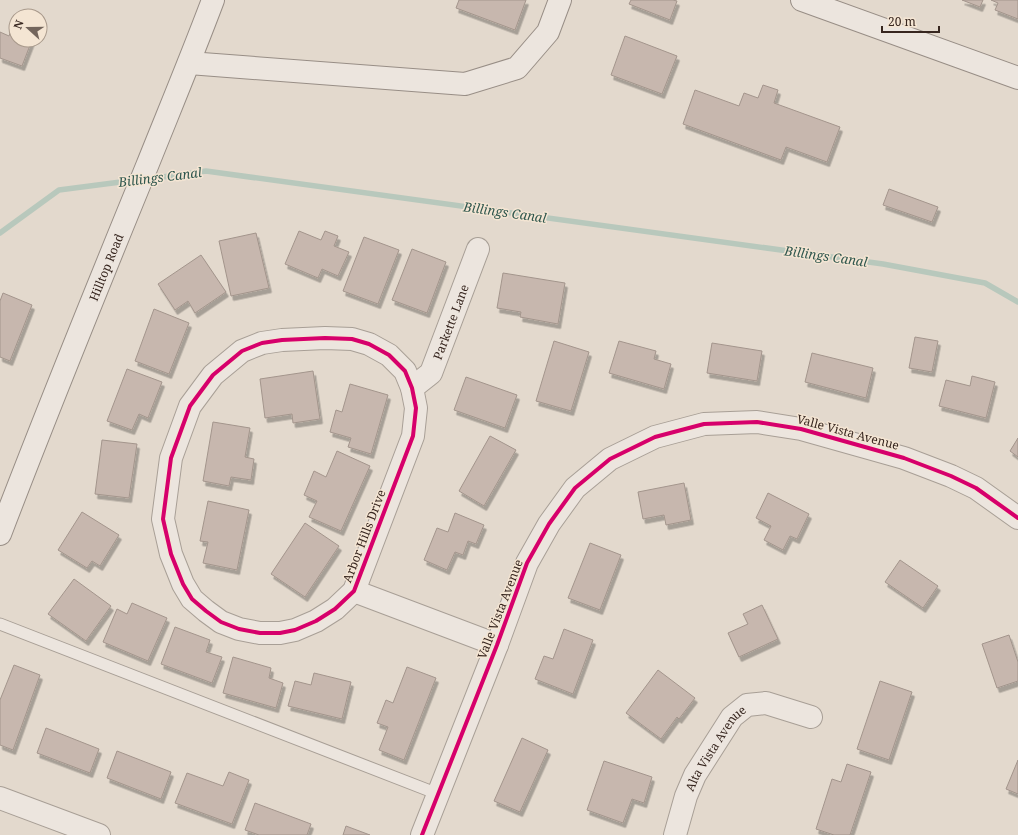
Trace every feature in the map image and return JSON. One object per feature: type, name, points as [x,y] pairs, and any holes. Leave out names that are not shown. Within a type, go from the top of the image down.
[{"type":"street","name":"Hilltop Road","points":[[0,534],[213,0]]},
{"type":"street","points":[[189,63],[465,84],[517,68],[548,32],[560,0]]},
{"type":"street","points":[[802,0],[826,4],[1018,78]]},
{"type":"street","name":"Parkette Lane","points":[[412,388],[431,373],[478,249]]},
{"type":"street","name":"Arbor Hills Drive","points":[[325,338],[352,339],[369,344],[389,355],[405,371],[412,388],[416,408],[413,436],[354,591],[335,609],[316,621],[295,630],[280,633],[260,634],[239,629],[221,622],[192,599],[183,584],[171,554],[163,519],[171,458],[190,406],[213,375],[242,351],[262,343],[282,340],[325,338]]},
{"type":"street","name":"Valle Vista Avenue","points":[[422,835],[497,645],[527,563],[549,524],[575,488],[610,459],[655,437],[704,424],[757,422],[801,429],[904,458],[951,476],[976,488],[1018,518]]},
{"type":"street","name":"Arbor Hills Drive","points":[[354,591],[497,645]]},
{"type":"street","name":"Alta Vista Avenue","points":[[675,835],[686,796],[695,775],[732,717],[747,705],[766,703],[811,717]]},
{"type":"street","points":[[0,798],[99,835]]},
{"type":"lane","points":[[0,624],[438,794]]},
{"type":"building","points":[[459,0],[526,0],[515,30],[456,8]]},
{"type":"building","points":[[631,0],[677,1],[670,20],[629,4]]},
{"type":"building","points":[[962,0],[983,0],[980,7]]},
{"type":"building","points":[[991,0],[1018,0],[1018,19],[995,10],[998,3]]},
{"type":"building","points":[[0,32],[8,36],[8,48],[29,48],[22,66],[0,58]]},
{"type":"building","points":[[625,36],[677,56],[662,94],[611,75]]},
{"type":"building","points":[[763,85],[778,90],[774,103],[840,127],[827,162],[786,147],[781,160],[683,124],[695,90],[739,106],[744,93],[758,98]]},
{"type":"building","points":[[889,189],[938,207],[932,222],[883,205]]},
{"type":"building","points":[[299,231],[321,240],[325,231],[338,236],[334,246],[349,252],[338,276],[322,269],[318,278],[285,264]]},
{"type":"building","points":[[256,233],[269,288],[231,296],[219,241]]},
{"type":"building","points":[[364,237],[399,250],[378,304],[343,291]]},
{"type":"building","points":[[412,249],[446,262],[427,313],[392,300]]},
{"type":"building","points":[[201,255],[226,292],[195,313],[188,301],[175,310],[158,284]]},
{"type":"building","points":[[503,273],[565,283],[558,324],[520,317],[521,312],[497,308]]},
{"type":"building","points":[[3,293],[32,305],[10,361],[0,357],[0,301]]},
{"type":"building","points":[[154,309],[189,323],[169,374],[135,361]]},
{"type":"building","points":[[915,337],[938,341],[932,372],[909,368]]},
{"type":"building","points":[[554,341],[589,352],[571,411],[536,401]]},
{"type":"building","points":[[619,341],[656,351],[654,359],[671,364],[664,389],[609,373]]},
{"type":"building","points":[[712,343],[762,351],[757,381],[707,373]]},
{"type":"building","points":[[812,353],[873,368],[866,398],[805,382]]},
{"type":"building","points":[[127,369],[162,382],[148,418],[139,414],[132,430],[107,421]]},
{"type":"building","points":[[313,371],[320,419],[293,423],[292,414],[265,418],[260,379]]},
{"type":"building","points":[[972,376],[995,382],[986,418],[939,406],[946,380],[970,386]]},
{"type":"building","points":[[466,377],[517,395],[505,428],[454,410]]},
{"type":"building","points":[[350,384],[388,395],[371,454],[348,447],[351,438],[330,432],[336,410],[342,412]]},
{"type":"building","points":[[213,422],[250,428],[245,457],[254,459],[251,480],[231,477],[229,486],[203,481]]},
{"type":"building","points":[[490,436],[516,450],[484,506],[459,491]]},
{"type":"building","points":[[1018,438],[1018,457],[1010,451]]},
{"type":"building","points":[[102,440],[137,444],[129,498],[95,494]]},
{"type":"building","points":[[337,451],[370,466],[341,531],[309,517],[317,501],[304,495],[314,471],[326,477]]},
{"type":"building","points":[[684,483],[691,520],[666,525],[664,515],[643,519],[638,492]]},
{"type":"building","points":[[768,493],[809,514],[797,539],[790,536],[783,550],[764,540],[771,526],[756,518]]},
{"type":"building","points":[[208,501],[249,510],[237,570],[203,563],[208,542],[200,541]]},
{"type":"building","points":[[82,512],[119,535],[100,566],[92,561],[87,568],[58,550]]},
{"type":"building","points":[[455,513],[484,525],[476,544],[468,541],[463,555],[455,552],[447,570],[424,560],[437,528],[448,532]]},
{"type":"building","points":[[305,523],[339,546],[305,597],[271,574]]},
{"type":"building","points":[[590,543],[621,555],[600,610],[568,598]]},
{"type":"building","points":[[900,560],[938,586],[923,608],[885,582]]},
{"type":"building","points":[[74,579],[111,606],[86,641],[48,614]]},
{"type":"building","points":[[132,603],[167,618],[148,661],[103,642],[117,609],[127,614]]},
{"type":"building","points":[[762,605],[778,639],[739,657],[728,633],[748,624],[743,614]]},
{"type":"building","points":[[175,627],[210,640],[206,652],[222,657],[212,683],[161,664]]},
{"type":"building","points":[[564,629],[593,640],[573,694],[535,679],[544,656],[553,659]]},
{"type":"building","points":[[1009,635],[1018,662],[1018,681],[997,688],[982,644]]},
{"type":"building","points":[[233,657],[271,668],[269,678],[283,683],[276,708],[223,693]]},
{"type":"building","points":[[14,665],[40,675],[13,750],[0,745],[0,700]]},
{"type":"building","points":[[407,667],[436,678],[404,760],[379,750],[388,727],[377,723],[386,700],[393,703]]},
{"type":"building","points":[[658,670],[695,698],[679,719],[677,717],[661,739],[626,713]]},
{"type":"building","points":[[314,673],[351,682],[342,719],[288,706],[295,681],[311,685]]},
{"type":"building","points":[[880,681],[912,692],[889,760],[857,749]]},
{"type":"building","points":[[46,728],[99,749],[90,773],[37,753]]},
{"type":"building","points":[[522,738],[548,750],[520,812],[494,801]]},
{"type":"building","points":[[117,751],[171,772],[161,799],[107,778]]},
{"type":"building","points":[[1018,760],[1018,794],[1006,789]]},
{"type":"building","points":[[604,761],[652,777],[644,803],[632,799],[623,823],[587,810]]},
{"type":"building","points":[[847,764],[871,772],[850,835],[834,835],[816,829],[832,779],[841,782]]},
{"type":"building","points":[[229,772],[249,780],[232,824],[175,803],[187,773],[223,786]]},
{"type":"building","points":[[255,803],[311,824],[307,835],[259,835],[245,830]]},
{"type":"building","points":[[346,826],[370,835],[343,835]]},
{"type":"waterway","name":"Billings Canal","points":[[148,179],[206,171],[883,264],[985,283],[1018,302]]},
{"type":"waterway","name":"Billings Canal","points":[[0,233],[59,190],[136,180]]},
{"type":"cycle path","points":[[325,338],[352,339],[369,344],[389,355],[405,371],[412,388],[416,408],[413,436],[354,591],[335,609],[316,621],[295,630],[280,633],[260,633],[239,629],[221,622],[192,599],[183,584],[171,554],[163,519],[171,458],[190,406],[213,375],[242,351],[262,343],[282,340],[325,338]]},
{"type":"cycle path","points":[[422,835],[497,645],[527,563],[549,524],[575,488],[610,459],[655,437],[704,424],[757,422],[801,429],[904,458],[951,476],[976,488],[1018,518]]}]
